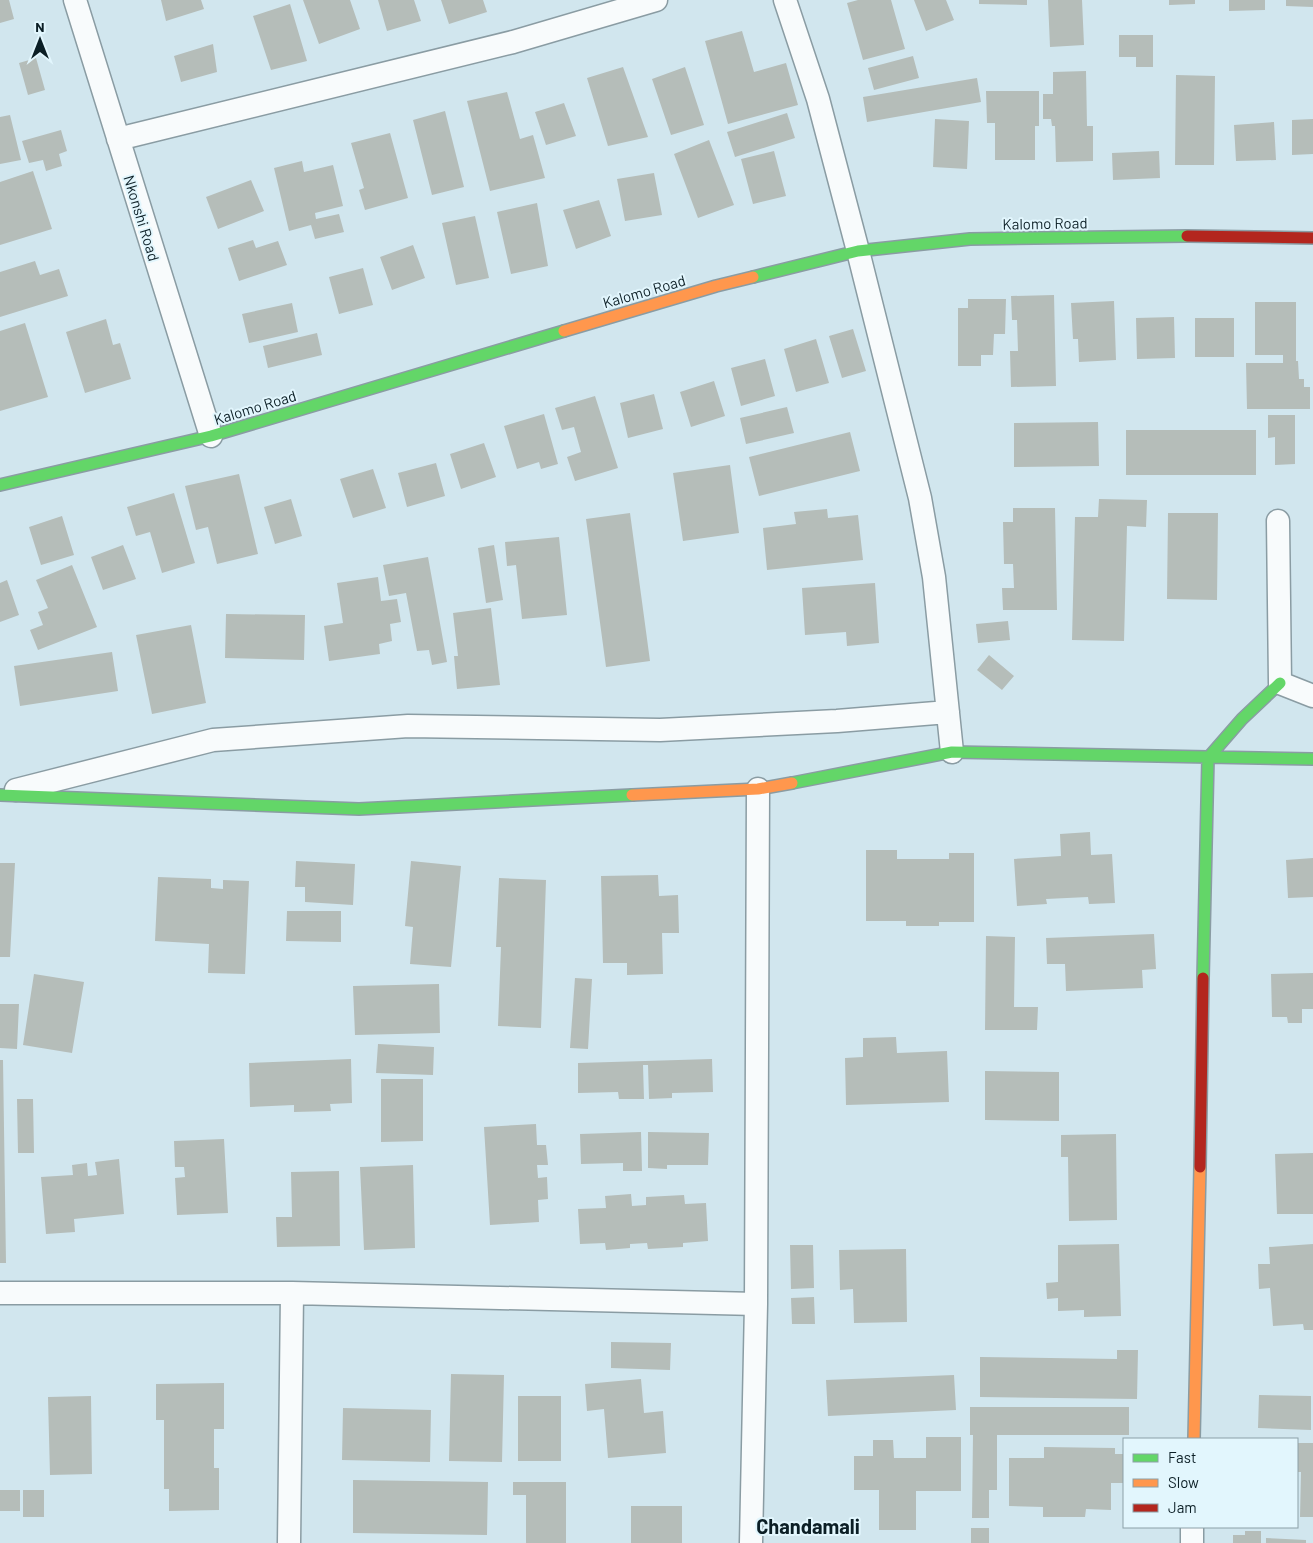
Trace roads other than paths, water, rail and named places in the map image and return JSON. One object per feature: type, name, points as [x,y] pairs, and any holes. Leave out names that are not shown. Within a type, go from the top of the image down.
[{"type":"street","name":"Nkonshi Road","points":[[75,0],[211,436]]},
{"type":"street","points":[[118,139],[513,42],[656,0]]},
{"type":"street","points":[[785,0],[818,99],[920,498],[934,577],[952,752]]},
{"type":"street","name":"Kalomo Road","points":[[0,485],[211,436],[706,288],[858,251],[970,239],[1161,236],[1313,238]]},
{"type":"street","points":[[1278,521],[1280,682]]},
{"type":"street","points":[[1280,682],[1313,696]]},
{"type":"street","points":[[1194,1438],[1208,758],[1237,722],[1280,682]]},
{"type":"street","points":[[0,795],[213,740],[408,726],[660,730],[837,721],[948,712]]},
{"type":"street","points":[[0,795],[360,809],[758,788],[952,752],[1313,759]]},
{"type":"street","points":[[751,1543],[756,1304],[758,788]]},
{"type":"street","points":[[0,1293],[292,1293],[756,1304]]},
{"type":"street","points":[[290,1543],[292,1293]]},
{"type":"street","points":[[1192,1528],[1192,1543]]},
{"type":"district","name":"Chandamali","points":[[808,1526]]}]
